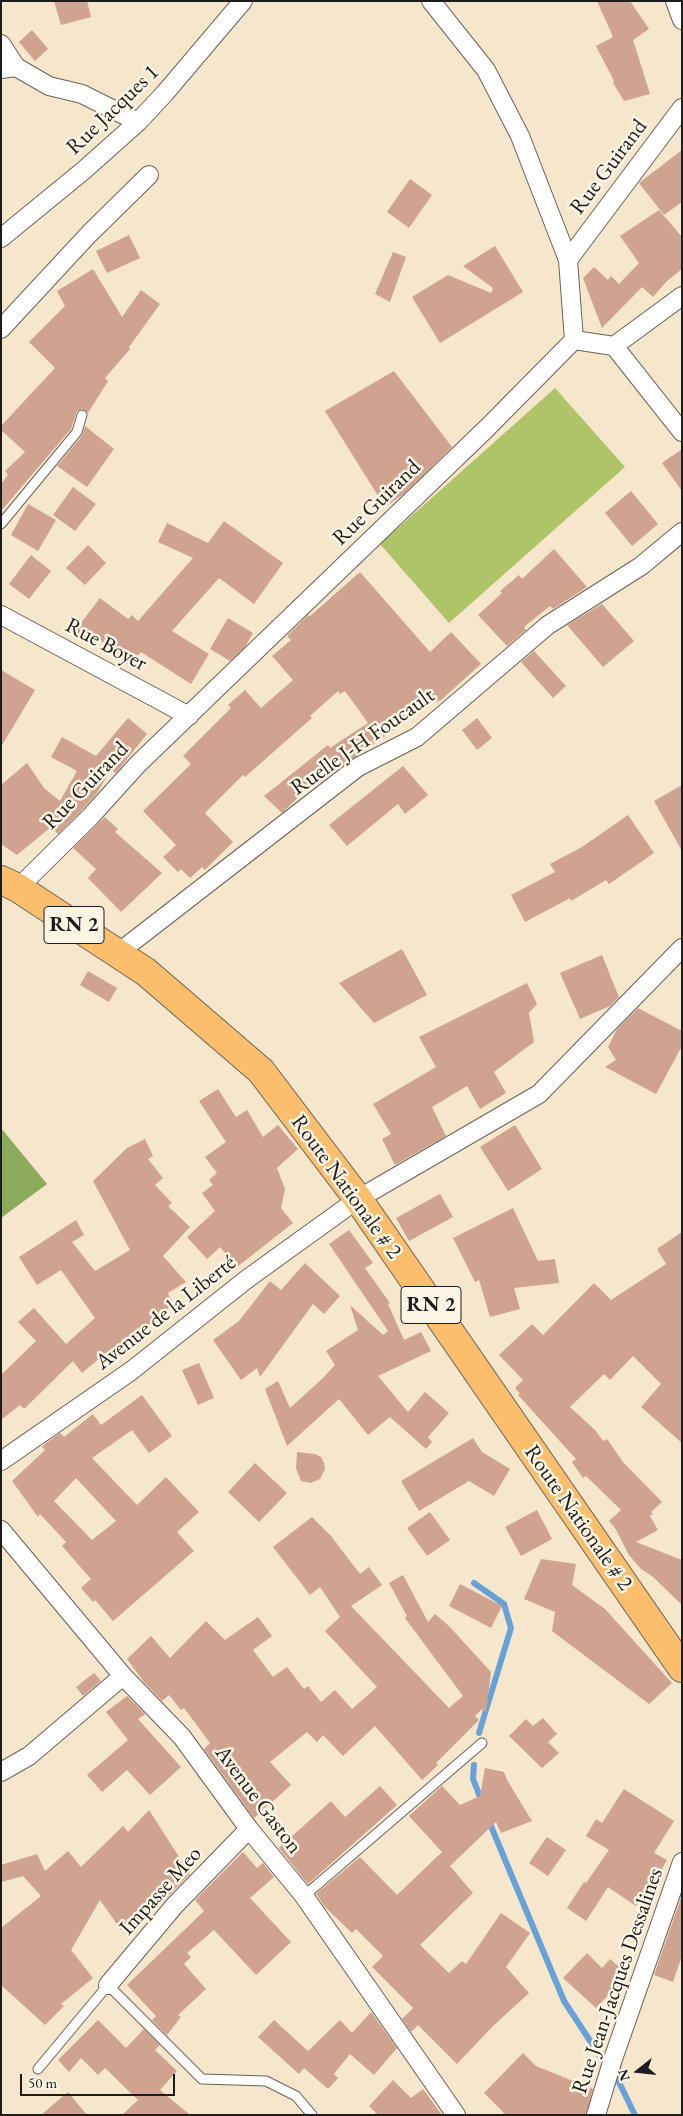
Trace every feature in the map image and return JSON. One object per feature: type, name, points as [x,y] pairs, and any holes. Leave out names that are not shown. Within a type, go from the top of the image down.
[{"type":"main road","name":"Route Nationale # 2","points":[[10,884],[146,972],[261,1072],[358,1200],[682,1668]]},
{"type":"street","name":"Rue Jacques 1","points":[[1,238],[83,171],[138,122],[243,1]]},
{"type":"street","points":[[431,1],[486,70],[520,136],[568,260],[574,340],[614,346],[682,432]]},
{"type":"street","points":[[675,1],[682,20]]},
{"type":"street","points":[[1,44],[9,68],[49,86],[82,94],[138,122]]},
{"type":"street","name":"Rue Guirand","points":[[568,260],[682,108]]},
{"type":"street","points":[[1,329],[89,234],[149,175]]},
{"type":"street","points":[[614,346],[682,296]]},
{"type":"street","name":"Rue Guirand","points":[[10,884],[90,817],[138,764],[487,428],[574,340]]},
{"type":"street","name":"Ruelle J-H Foucault","points":[[118,953],[358,767],[417,737],[548,625],[641,566],[682,532]]},
{"type":"street","name":"Rue Boyer","points":[[1,615],[189,716]]},
{"type":"street","name":"Avenue de la Liberté","points":[[1,1461],[132,1371],[247,1279],[358,1200],[539,1094],[682,948]]},
{"type":"street","name":"Avenue Gaston","points":[[1,1530],[123,1676],[182,1737],[249,1829],[304,1896],[456,2115]]},
{"type":"street","points":[[1,1772],[29,1756],[123,1676]]},
{"type":"street","name":"Impasse Meo","points":[[108,1985],[175,1906],[249,1829]]},
{"type":"street","name":"Rue Jean-Jacques Dessalines","points":[[596,2115],[613,2059],[682,1862]]},
{"type":"lane","points":[[1,524],[77,432],[82,415]]},
{"type":"lane","points":[[304,1896],[482,1743]]},
{"type":"lane","points":[[38,2069],[108,1985],[202,2078],[266,2081],[296,2096],[312,2115]]},
{"type":"green space","points":[[555,388],[625,467],[449,623],[380,544]]},
{"type":"green space","points":[[1,1128],[47,1184],[1,1218]]},
{"type":"building","points":[[54,1],[87,1],[91,17],[61,25]]},
{"type":"building","points":[[597,1],[630,1],[649,29],[633,40],[650,94],[624,101],[613,83],[614,81],[596,46],[613,37]]},
{"type":"building","points":[[32,30],[48,49],[35,61],[19,42]]},
{"type":"building","points":[[682,150],[682,202],[664,215],[639,183]]},
{"type":"building","points":[[410,179],[432,195],[409,228],[387,212]]},
{"type":"building","points":[[659,210],[682,237],[682,269],[667,281],[653,297],[642,287],[602,328],[583,278],[594,267],[608,280],[611,276],[619,284],[639,263],[620,236]]},
{"type":"building","points":[[129,235],[140,258],[107,273],[96,251]]},
{"type":"building","points":[[495,246],[523,292],[440,343],[412,297],[448,275],[491,293],[493,288],[463,266]]},
{"type":"building","points":[[393,252],[406,257],[390,302],[375,294]]},
{"type":"building","points":[[93,269],[122,317],[141,290],[160,304],[129,347],[130,349],[105,378],[108,381],[88,413],[83,409],[77,411],[71,429],[1,511],[1,484],[8,475],[5,471],[25,452],[1,430],[1,426],[55,368],[29,342],[65,306],[57,291]]},
{"type":"building","points":[[394,371],[452,447],[405,493],[385,507],[325,411]]},
{"type":"building","points":[[85,426],[114,449],[87,487],[57,466],[82,436]]},
{"type":"building","points":[[682,449],[682,491],[662,463]]},
{"type":"building","points":[[73,487],[96,504],[75,531],[53,515]]},
{"type":"building","points":[[631,491],[658,524],[632,546],[605,513]]},
{"type":"building","points":[[28,504],[56,520],[38,551],[11,535]]},
{"type":"building","points":[[224,521],[283,563],[254,604],[219,578],[172,631],[209,654],[191,684],[141,652],[129,665],[98,638],[92,646],[74,632],[100,598],[128,619],[132,615],[138,621],[193,558],[158,542],[167,523],[208,543]]},
{"type":"building","points":[[88,545],[106,563],[85,585],[66,568]]},
{"type":"building","points":[[554,549],[587,587],[553,609],[550,606],[524,627],[526,630],[507,646],[478,615],[502,593],[500,591],[519,575],[522,579]]},
{"type":"building","points":[[31,555],[51,571],[29,599],[9,584]]},
{"type":"building","points":[[360,572],[430,652],[451,632],[481,664],[440,701],[437,702],[435,700],[321,782],[318,778],[282,813],[264,796],[328,745],[330,748],[368,723],[345,691],[340,694],[338,691],[310,716],[312,718],[245,777],[243,775],[205,813],[233,842],[205,870],[202,867],[190,878],[181,869],[178,872],[163,857],[176,845],[143,811],[191,764],[183,756],[231,708],[228,705],[245,690],[261,708],[293,680],[272,656],[291,640],[287,636],[308,615],[310,616]]},
{"type":"building","points":[[602,604],[634,641],[603,667],[567,625]]},
{"type":"building","points":[[228,618],[253,633],[245,647],[230,661],[210,649]]},
{"type":"building","points":[[534,651],[566,686],[553,698],[521,662]]},
{"type":"building","points":[[1,670],[35,690],[1,747]]},
{"type":"building","points":[[128,718],[147,734],[116,773],[111,770],[97,793],[58,834],[51,827],[17,855],[1,844],[1,785],[27,763],[44,788],[60,801],[77,771],[51,757],[62,737],[96,756]]},
{"type":"building","points":[[477,718],[492,738],[477,750],[462,730]]},
{"type":"building","points":[[403,766],[428,795],[405,814],[398,804],[347,846],[329,825]]},
{"type":"building","points":[[682,785],[682,851],[654,801]]},
{"type":"building","points":[[628,815],[654,853],[609,884],[606,880],[571,901],[570,898],[525,922],[511,895],[555,872],[550,864],[582,847]]},
{"type":"building","points":[[105,817],[118,829],[115,832],[162,873],[121,912],[88,878],[96,869],[73,848]]},
{"type":"building","points":[[402,949],[427,995],[374,1023],[339,983]]},
{"type":"building","points":[[602,955],[619,997],[610,1006],[580,1019],[560,973]]},
{"type":"building","points":[[88,971],[117,988],[109,1002],[80,985]]},
{"type":"building","points":[[527,983],[537,1004],[529,1013],[534,1042],[494,1072],[506,1093],[480,1109],[467,1086],[432,1107],[446,1136],[395,1165],[382,1139],[391,1134],[373,1104],[436,1067],[419,1037]]},
{"type":"building","points":[[638,1008],[682,1031],[682,1046],[656,1094],[605,1067],[616,1060],[608,1047],[617,1029]]},
{"type":"building","points":[[218,1089],[236,1117],[247,1110],[263,1137],[278,1125],[298,1149],[277,1168],[285,1189],[281,1208],[293,1223],[237,1267],[220,1247],[207,1259],[187,1237],[215,1211],[202,1193],[213,1185],[209,1180],[217,1173],[205,1157],[226,1142],[199,1101]]},
{"type":"building","points":[[515,1125],[542,1169],[508,1191],[480,1147]]},
{"type":"building","points":[[145,1139],[153,1156],[148,1159],[163,1178],[155,1185],[172,1203],[168,1206],[190,1227],[163,1256],[186,1282],[168,1293],[173,1304],[122,1347],[120,1344],[111,1349],[82,1373],[73,1361],[24,1409],[20,1405],[1,1420],[1,1375],[36,1341],[18,1322],[34,1308],[66,1344],[95,1318],[61,1270],[37,1285],[19,1257],[76,1220],[84,1235],[72,1242],[95,1271],[130,1250],[93,1181],[127,1148]]},
{"type":"building","points":[[440,1194],[453,1217],[409,1241],[396,1218]]},
{"type":"building","points":[[513,1208],[538,1261],[555,1259],[559,1283],[514,1288],[520,1309],[490,1317],[479,1280],[475,1282],[453,1238]]},
{"type":"building","points":[[349,1230],[373,1263],[365,1268],[390,1303],[388,1304],[404,1340],[421,1332],[431,1351],[378,1376],[408,1412],[425,1392],[449,1413],[428,1437],[432,1442],[426,1449],[390,1417],[368,1435],[339,1399],[287,1446],[265,1389],[278,1381],[290,1408],[322,1379],[335,1365],[326,1351],[358,1330],[350,1305],[383,1335],[388,1331],[329,1244]]},
{"type":"building","points":[[682,1232],[682,1443],[641,1407],[661,1384],[633,1356],[610,1380],[604,1374],[570,1407],[595,1430],[603,1441],[607,1439],[623,1462],[662,1502],[651,1512],[653,1514],[650,1516],[658,1530],[636,1542],[682,1560],[682,1605],[653,1577],[641,1569],[629,1555],[615,1528],[609,1521],[621,1510],[586,1476],[583,1478],[572,1462],[576,1459],[518,1395],[520,1394],[515,1388],[523,1380],[499,1355],[532,1324],[543,1335],[594,1283],[611,1300],[666,1264],[657,1249]]},
{"type":"building","points":[[305,1263],[340,1296],[324,1314],[313,1304],[260,1377],[257,1368],[241,1380],[213,1340],[239,1321],[270,1281],[281,1290]]},
{"type":"building","points":[[199,1363],[214,1398],[198,1405],[182,1370]]},
{"type":"building","points":[[142,1395],[172,1436],[149,1453],[132,1430],[92,1458],[137,1505],[166,1477],[199,1512],[177,1532],[194,1551],[113,1621],[95,1600],[93,1602],[81,1588],[91,1579],[62,1546],[66,1542],[40,1514],[38,1517],[12,1481],[45,1450],[42,1447],[45,1444],[60,1433],[64,1437],[93,1414],[101,1425]],"holes":[[[76,1478],[116,1521],[92,1540],[54,1501]]]},
{"type":"building","points":[[473,1438],[482,1452],[510,1469],[494,1496],[469,1481],[419,1511],[401,1481]]},
{"type":"building","points":[[297,1452],[315,1454],[321,1457],[325,1469],[320,1479],[311,1483],[301,1481],[296,1468]]},
{"type":"building","points":[[255,1463],[287,1493],[259,1522],[228,1492]]},
{"type":"building","points":[[537,1510],[552,1539],[521,1556],[505,1527]]},
{"type":"building","points":[[430,1512],[450,1540],[427,1556],[407,1528]]},
{"type":"building","points":[[312,1517],[331,1536],[360,1574],[369,1567],[382,1585],[351,1606],[449,1708],[463,1696],[405,1618],[407,1616],[389,1583],[403,1575],[428,1622],[435,1614],[449,1626],[491,1672],[486,1713],[482,1709],[475,1716],[479,1720],[436,1763],[438,1765],[422,1780],[375,1726],[343,1756],[323,1735],[317,1742],[307,1732],[270,1762],[291,1785],[254,1818],[204,1749],[210,1743],[184,1708],[181,1710],[169,1695],[162,1701],[144,1682],[127,1659],[151,1636],[170,1658],[206,1621],[225,1640],[258,1617],[272,1636],[253,1650],[273,1677],[287,1667],[304,1689],[308,1686],[321,1702],[335,1690],[352,1709],[377,1687],[325,1631],[340,1617],[320,1587],[310,1595],[273,1547]]},
{"type":"building","points":[[541,1559],[576,1564],[572,1585],[605,1609],[672,1683],[649,1704],[552,1631],[555,1612],[524,1599]]},
{"type":"building","points":[[460,1584],[502,1606],[491,1628],[449,1606]]},
{"type":"building","points":[[94,1673],[101,1681],[83,1696],[76,1687]]},
{"type":"building","points":[[127,1696],[145,1714],[138,1719],[181,1767],[150,1795],[127,1770],[102,1792],[87,1775],[128,1740],[106,1712]]},
{"type":"building","points":[[543,1718],[557,1734],[548,1742],[559,1753],[542,1768],[509,1736],[526,1719],[533,1726]]},
{"type":"building","points":[[485,1768],[504,1772],[532,1821],[501,1833],[496,1822],[450,1866],[473,1893],[420,1945],[449,1973],[462,1961],[466,1964],[501,1913],[530,1933],[506,1967],[529,1993],[492,2027],[457,2064],[418,2025],[411,2032],[402,2019],[413,2008],[372,1967],[383,1956],[356,1929],[352,1933],[325,1907],[316,1894],[360,1857],[397,1895],[442,1852],[409,1816],[442,1786],[460,1805],[480,1796]]},
{"type":"building","points":[[380,1786],[397,1805],[308,1884],[279,1848],[331,1801],[345,1817]]},
{"type":"building","points":[[624,1789],[674,1821],[654,1853],[667,1860],[636,1906],[608,1887],[586,1921],[567,1908],[609,1850],[586,1836],[596,1819],[602,1823]]},
{"type":"building","points":[[149,1810],[190,1874],[157,1907],[155,1905],[121,1930],[100,1900],[71,1950],[93,1978],[61,2004],[64,2006],[45,2025],[1,1985],[1,1928],[41,1896],[23,1876],[1,1882],[1,1865],[37,1854],[45,1871],[68,1851],[81,1867],[123,1826],[128,1832]]},
{"type":"building","points":[[547,1837],[566,1850],[548,1876],[529,1863]]},
{"type":"building","points":[[243,1852],[257,1868],[263,1863],[274,1877],[250,1898],[291,1942],[256,1975],[214,1930],[187,1953],[191,1957],[184,1964],[206,1989],[178,2015],[181,2017],[167,2035],[152,2020],[156,2016],[127,1985],[204,1911],[195,1900]]},
{"type":"building","points":[[682,1895],[682,1956],[673,1982],[654,1975]]},
{"type":"building","points":[[587,1953],[602,1968],[610,1959],[629,1975],[596,2008],[563,1978]]},
{"type":"building","points":[[371,2012],[397,2048],[374,2075],[350,2054],[334,2074],[338,2078],[328,2089],[304,2068],[299,2074],[258,2037],[274,2020],[308,2051],[340,2020],[352,2033]]},
{"type":"building","points":[[98,2020],[126,2048],[144,2029],[160,2045],[155,2050],[177,2071],[160,2090],[190,2115],[122,2115],[138,2100],[105,2068],[98,2075],[81,2058],[69,2072],[58,2060]]},
{"type":"building","points":[[523,2053],[536,2066],[593,2089],[586,2115],[506,2115],[484,2093]]},
{"type":"building","points":[[393,2080],[411,2098],[423,2089],[442,2115],[378,2115],[369,2106]]},
{"type":"building","points":[[68,2092],[87,2115],[41,2115]]},
{"type":"waterway","points":[[474,1583],[504,1604],[511,1628],[479,1733]]},
{"type":"waterway","points":[[474,1765],[473,1779],[482,1802]]},
{"type":"waterway","points":[[488,1819],[564,2001],[600,2056]]},
{"type":"waterway","points":[[615,2074],[635,2115]]}]
